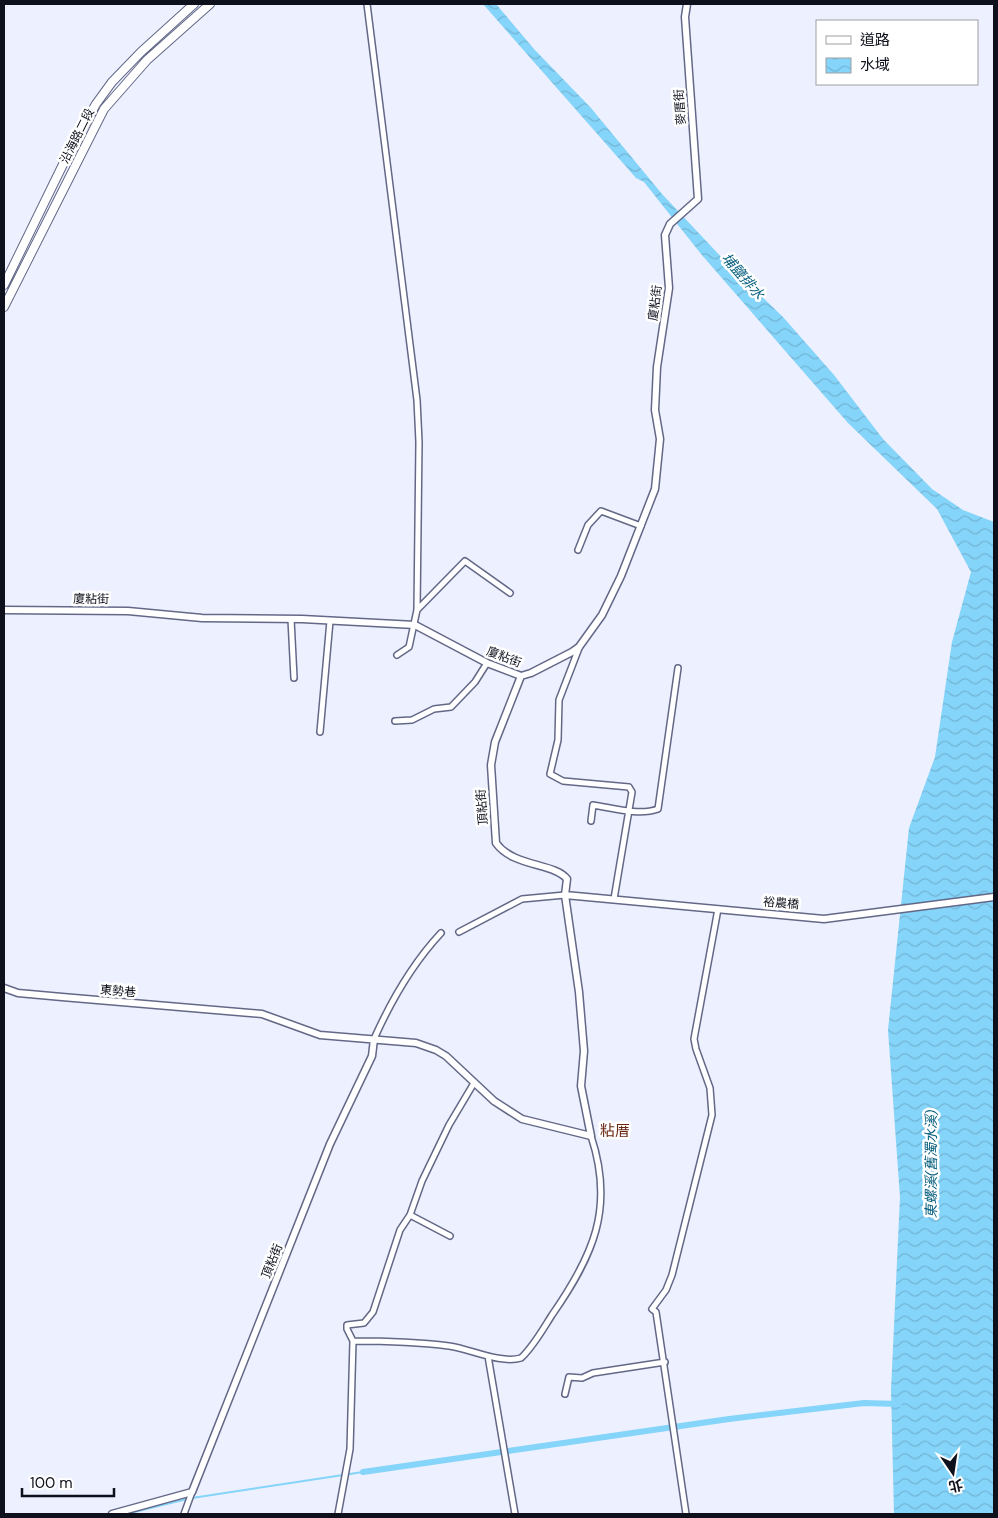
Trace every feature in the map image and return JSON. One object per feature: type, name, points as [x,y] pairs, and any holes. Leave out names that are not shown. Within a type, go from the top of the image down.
[{"type":"main road","name":"沿海路二段","points":[[4,285],[71,148],[96,104],[112,82],[141,52],[194,4]]},
{"type":"main road","name":"沿海路二段","points":[[4,307],[104,109],[147,60],[210,4]]},
{"type":"street","points":[[368,4],[417,400],[419,442],[417,610],[409,647],[397,655]]},
{"type":"street","name":"麥厝街","points":[[675,222],[698,199],[685,17],[688,4]]},
{"type":"street","name":"廈粘街","points":[[4,610],[128,611],[202,618],[291,619],[415,625],[487,663],[521,676],[531,674],[579,648],[602,615],[621,576],[655,489],[660,439],[655,410],[657,367],[669,288],[665,235],[670,224],[675,222]]},
{"type":"street","points":[[578,550],[588,525],[601,511],[642,526]]},
{"type":"street","points":[[417,610],[465,562],[510,593]]},
{"type":"street","points":[[291,619],[294,678]]},
{"type":"street","points":[[320,732],[330,621]]},
{"type":"street","points":[[579,648],[559,700],[558,740],[550,774],[563,781],[629,787],[632,792],[614,899]]},
{"type":"street","points":[[395,721],[412,720],[434,709],[451,707],[475,682],[487,663]]},
{"type":"street","points":[[591,821],[593,806],[651,812],[659,806],[678,668]]},
{"type":"street","name":"頂粘街","points":[[353,1342],[410,1342],[473,1350],[488,1356],[512,1361],[524,1355],[567,1294],[594,1240],[600,1219],[602,1199],[598,1157],[591,1136],[581,1086],[584,1072],[583,1033],[565,895],[567,878],[562,872],[525,863],[499,848],[496,843],[491,765],[495,742],[521,676]]},
{"type":"street","points":[[459,932],[522,898],[565,895]]},
{"type":"street","name":"裕農橋","points":[[565,895],[824,919],[994,897]]},
{"type":"street","points":[[686,1514],[665,1362],[656,1312],[652,1309],[666,1290],[672,1275],[712,1115],[710,1088],[696,1050],[694,1039],[718,909]]},
{"type":"street","name":"頂粘街","points":[[192,1492],[330,1144],[372,1056],[374,1040],[400,988],[426,949],[441,933]]},
{"type":"street","name":"東勢巷","points":[[4,988],[18,993],[232,1013],[262,1014],[320,1035],[374,1040]]},
{"type":"street","points":[[374,1040],[416,1043],[436,1050],[446,1056],[505,1109],[522,1119],[591,1136]]},
{"type":"street","points":[[338,1514],[350,1448],[353,1342],[347,1330],[347,1325],[364,1323],[370,1318],[400,1230],[410,1215],[422,1181],[449,1125],[474,1083]]},
{"type":"street","points":[[410,1215],[450,1236]]},
{"type":"street","points":[[488,1356],[515,1514]]},
{"type":"street","points":[[565,1394],[569,1377],[582,1378],[593,1373],[665,1362]]},
{"type":"street","points":[[112,1514],[192,1492]]},
{"type":"street","points":[[184,1514],[192,1492]]},
{"type":"water","name":"東螺溪(舊濁水溪)","points":[[483,4],[496,4],[534,49],[591,108],[662,194],[724,260],[783,317],[834,375],[883,439],[932,489],[963,510],[994,522],[994,1514],[894,1514],[891,1390],[900,1197],[888,1030],[909,828],[935,757],[952,642],[971,572],[937,509],[848,423],[701,254],[644,182],[636,178]]},
{"type":"waterway","points":[[363,1472],[729,1419],[864,1403],[899,1404]]},
{"type":"waterway","points":[[192,1498],[363,1472]]},
{"type":"waterway","points":[[126,1514],[187,1499]]},
{"type":"district","name":"粘厝","points":[[615,1131]]},
{"type":"water label","name":"埔鹽排水","points":[[743,276]]}]
